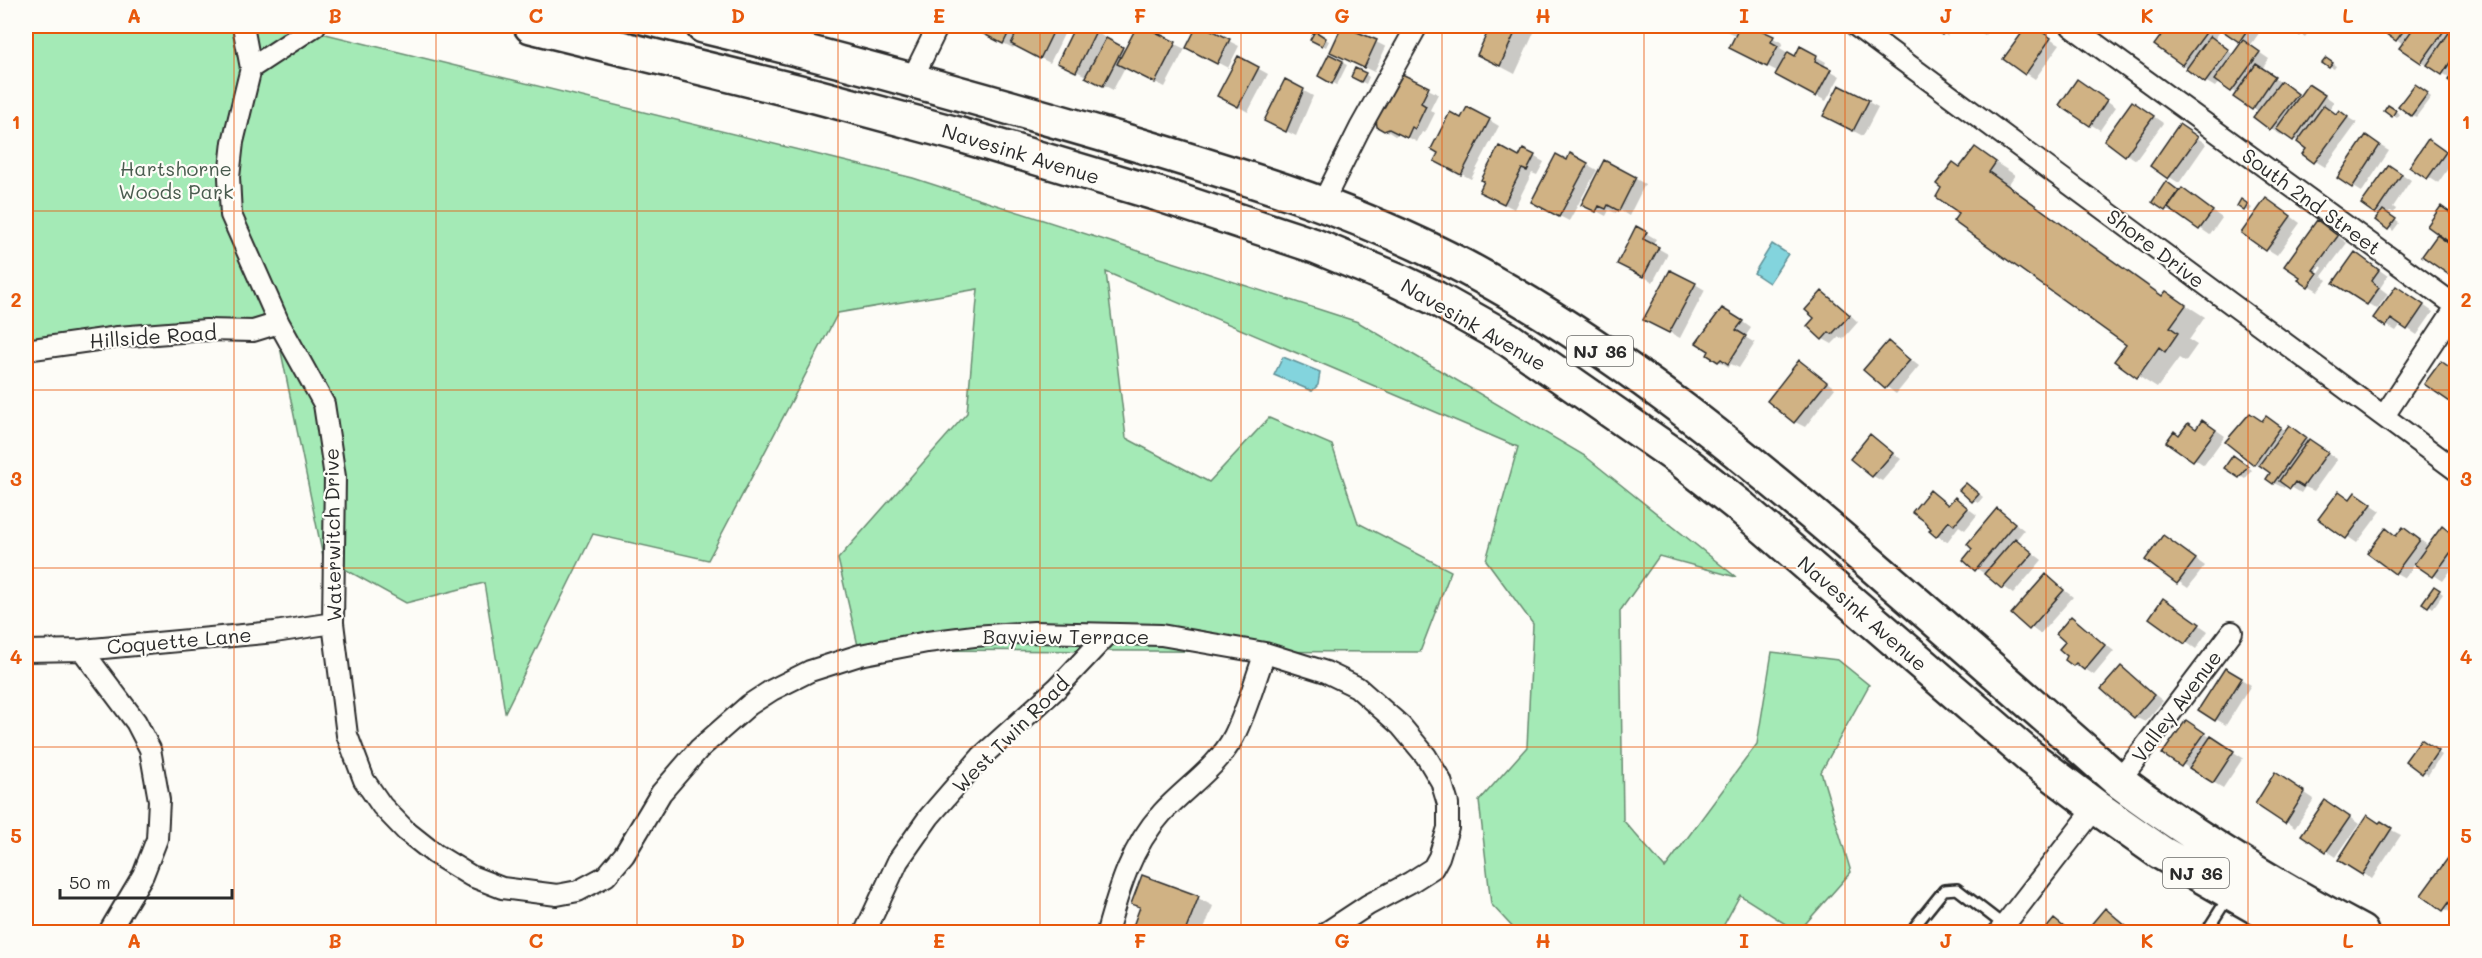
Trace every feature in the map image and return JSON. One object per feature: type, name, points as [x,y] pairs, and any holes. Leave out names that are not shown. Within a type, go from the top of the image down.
[{"type":"highway","name":"Navesink Avenue","points":[[531,26],[824,98],[957,134],[1136,188],[1315,246],[1435,298],[1508,339],[1613,410],[1680,459],[1742,508],[2030,757],[2096,807],[2160,852],[2300,933]]},
{"type":"highway","name":"Navesink Avenue","points":[[703,26],[912,79],[1219,169],[1322,204],[1417,243],[1491,281],[1591,344],[1693,417],[1790,494],[2119,781],[2174,822],[2229,858],[2361,933]]},
{"type":"street","points":[[243,26],[251,68],[315,26]]},
{"type":"street","points":[[912,79],[938,26]]},
{"type":"street","points":[[1322,204],[1360,128],[1417,26]]},
{"type":"street","name":"Shore Drive","points":[[1856,26],[2457,470]]},
{"type":"street","name":"South 2nd Street","points":[[2071,26],[2457,306]]},
{"type":"street","name":"Waterwitch Drive","points":[[251,68],[233,142],[229,198],[231,215],[279,322],[324,404],[329,425],[335,477],[333,623],[347,735],[364,780],[382,806],[406,831],[435,854],[471,876],[494,885]]},
{"type":"street","points":[[2384,416],[2457,306]]},
{"type":"street","name":"Hillside Road","points":[[26,350],[118,337],[206,330],[253,331],[279,322]]},
{"type":"street","name":"Coquette Lane","points":[[26,651],[82,650],[275,632],[333,623]]},
{"type":"street","name":"Bayview Terrace","points":[[494,885],[522,892],[557,895],[578,891],[606,876],[624,855],[661,793],[699,749],[749,705],[772,690],[810,671],[860,655],[939,640],[1034,632],[1161,635],[1264,653],[1326,672],[1357,687],[1401,726],[1426,756],[1438,775],[1448,804],[1448,828],[1433,868],[1368,905],[1327,933]]},
{"type":"street","name":"Valley Avenue","points":[[2119,781],[2232,632]]},
{"type":"street","name":"West Twin Road","points":[[865,933],[898,861],[929,817],[981,757],[1057,688],[1108,634]]},
{"type":"street","points":[[82,650],[125,705],[141,731],[150,749],[159,800],[157,839],[143,875],[109,933]]},
{"type":"street","points":[[1107,933],[1120,887],[1139,842],[1162,813],[1220,757],[1234,735],[1264,653]]},
{"type":"street","points":[[2002,929],[2096,807]]},
{"type":"lane","points":[[1915,926],[1944,890],[1951,888],[1957,889],[2002,929]]},
{"type":"lane","points":[[2206,933],[2230,894]]},
{"type":"green space","name":"Hartshorne Woods Park","points":[[26,26],[293,26],[913,178],[1358,322],[1585,456],[1736,577],[1659,556],[1620,611],[1623,820],[1665,868],[1757,744],[1772,652],[1838,660],[1869,685],[1821,772],[1851,872],[1798,932],[1740,895],[1720,932],[1517,932],[1491,904],[1479,801],[1527,747],[1533,624],[1486,560],[1518,447],[1106,272],[1126,438],[1209,482],[1269,418],[1332,445],[1358,523],[1451,571],[1420,652],[859,650],[838,559],[967,413],[978,289],[838,313],[708,560],[593,534],[505,712],[484,583],[406,603],[323,557],[278,337],[26,342]]},
{"type":"water","points":[[1772,244],[1788,254],[1769,283],[1754,273]]},
{"type":"water","points":[[1283,357],[1320,372],[1318,385],[1312,391],[1274,375]]},
{"type":"building","points":[[973,26],[1012,26],[1003,44],[972,28]]},
{"type":"building","points":[[1020,26],[1056,26],[1040,59],[1011,44]]},
{"type":"building","points":[[1075,26],[1086,26],[1096,31],[1076,72],[1057,63]]},
{"type":"building","points":[[1137,26],[1143,26],[1176,42],[1155,83],[1117,64]]},
{"type":"building","points":[[1197,26],[1203,26],[1230,39],[1217,64],[1186,48]]},
{"type":"building","points":[[1342,26],[1377,40],[1364,68],[1330,52]]},
{"type":"building","points":[[1482,26],[1518,26],[1500,66],[1477,55],[1489,29]]},
{"type":"building","points":[[1740,26],[1752,26],[1774,36],[1771,42],[1778,46],[1767,67],[1729,48]]},
{"type":"building","points":[[1929,26],[1948,26],[1942,35]]},
{"type":"building","points":[[2027,26],[2033,26],[2051,38],[2025,75],[2003,59]]},
{"type":"building","points":[[2168,26],[2211,26],[2182,65],[2154,45]]},
{"type":"building","points":[[2227,26],[2250,26],[2239,42],[2223,31]]},
{"type":"building","points":[[2286,26],[2307,26],[2300,35]]},
{"type":"building","points":[[2382,26],[2407,26],[2396,41],[2379,29]]},
{"type":"building","points":[[2415,26],[2443,26],[2446,28],[2421,63],[2399,48]]},
{"type":"building","points":[[1315,31],[1326,38],[1322,46],[1310,40]]},
{"type":"building","points":[[2450,31],[2456,35],[2456,53],[2442,75],[2427,65]]},
{"type":"building","points":[[2210,36],[2229,50],[2205,83],[2186,69]]},
{"type":"building","points":[[1106,38],[1123,47],[1103,86],[1085,77]]},
{"type":"building","points":[[2243,40],[2260,52],[2231,92],[2214,80]]},
{"type":"building","points":[[1800,46],[1817,55],[1815,61],[1831,69],[1816,97],[1775,75],[1788,52],[1795,56]]},
{"type":"building","points":[[1329,54],[1343,61],[1332,84],[1318,76]]},
{"type":"building","points":[[1238,56],[1259,67],[1238,107],[1217,96]]},
{"type":"building","points":[[2326,58],[2333,63],[2329,68],[2322,63]]},
{"type":"building","points":[[2256,64],[2275,76],[2252,110],[2233,97]]},
{"type":"building","points":[[1355,68],[1366,73],[1361,82],[1351,77]]},
{"type":"building","points":[[2456,68],[2456,86],[2448,80]]},
{"type":"building","points":[[1402,74],[1429,87],[1421,103],[1426,106],[1415,129],[1412,127],[1407,138],[1389,129],[1384,131],[1377,127],[1376,119],[1384,108],[1381,106],[1390,90],[1393,91]]},
{"type":"building","points":[[1285,79],[1304,89],[1286,132],[1264,121]]},
{"type":"building","points":[[2077,79],[2107,100],[2090,126],[2059,105]]},
{"type":"building","points":[[2281,81],[2298,94],[2270,130],[2253,117]]},
{"type":"building","points":[[2308,84],[2325,95],[2293,141],[2276,129]]},
{"type":"building","points":[[2415,84],[2428,93],[2411,116],[2398,106]]},
{"type":"building","points":[[1839,85],[1869,100],[1853,131],[1823,116]]},
{"type":"building","points":[[2132,101],[2154,116],[2125,156],[2104,140]]},
{"type":"building","points":[[2324,105],[2336,114],[2339,110],[2348,117],[2314,163],[2302,154],[2306,149],[2297,142]]},
{"type":"building","points":[[2388,105],[2396,110],[2392,117],[2384,111]]},
{"type":"building","points":[[1467,107],[1490,119],[1461,175],[1434,161],[1438,153],[1431,149],[1450,112],[1461,118]]},
{"type":"building","points":[[2179,124],[2198,137],[2168,179],[2150,166]]},
{"type":"building","points":[[2366,135],[2380,145],[2352,188],[2337,178]]},
{"type":"building","points":[[2428,139],[2446,152],[2427,179],[2409,167]]},
{"type":"building","points":[[1499,146],[1519,157],[1523,149],[1535,155],[1527,171],[1522,169],[1504,204],[1479,192],[1484,181],[1481,180]]},
{"type":"building","points":[[1975,147],[1996,162],[1989,172],[2162,296],[2166,291],[2186,305],[2170,327],[2178,333],[2165,352],[2159,347],[2137,378],[2114,361],[2126,345],[1953,221],[1959,213],[1936,197],[1941,188],[1936,184],[1953,162],[1960,167]]},
{"type":"building","points":[[2454,150],[2456,151],[2456,163],[2449,158]]},
{"type":"building","points":[[1570,153],[1588,163],[1559,217],[1531,202],[1556,154],[1567,160]]},
{"type":"building","points":[[1604,160],[1636,177],[1619,211],[1608,205],[1606,209],[1599,206],[1596,212],[1581,205]]},
{"type":"building","points":[[2389,165],[2402,174],[2375,214],[2361,204]]},
{"type":"building","points":[[2166,181],[2179,191],[2165,211],[2152,202]]},
{"type":"building","points":[[2182,188],[2213,211],[2199,230],[2168,208]]},
{"type":"building","points":[[2266,198],[2291,216],[2266,251],[2241,233]]},
{"type":"building","points":[[2241,199],[2248,204],[2244,211],[2237,206]]},
{"type":"building","points":[[2441,206],[2456,217],[2456,247],[2427,226]]},
{"type":"building","points":[[2383,210],[2396,219],[2388,230],[2375,220]]},
{"type":"building","points":[[2317,220],[2338,236],[2313,270],[2318,273],[2308,287],[2298,280],[2300,277],[2284,266]]},
{"type":"building","points":[[1636,226],[1647,232],[1643,239],[1659,247],[1643,277],[1617,264]]},
{"type":"building","points":[[2437,235],[2456,249],[2455,279],[2422,256]]},
{"type":"building","points":[[2355,252],[2379,270],[2371,281],[2379,288],[2367,305],[2333,283]]},
{"type":"building","points":[[1670,270],[1696,283],[1669,333],[1643,320]]},
{"type":"building","points":[[2396,286],[2424,305],[2407,330],[2391,319],[2386,327],[2373,318]]},
{"type":"building","points":[[1822,291],[1850,315],[1832,334],[1829,332],[1822,340],[1807,326],[1814,318],[1805,310]]},
{"type":"building","points":[[1722,308],[1743,321],[1736,330],[1746,336],[1728,364],[1721,359],[1718,362],[1707,355],[1709,351],[1696,343]]},
{"type":"building","points":[[1888,341],[1910,360],[1885,389],[1863,370]]},
{"type":"building","points":[[1799,360],[1827,382],[1794,423],[1767,401]]},
{"type":"building","points":[[2441,361],[2456,372],[2456,406],[2424,384]]},
{"type":"building","points":[[2250,413],[2262,421],[2266,416],[2281,427],[2254,465],[2225,442]]},
{"type":"building","points":[[2202,420],[2216,430],[2193,461],[2166,442],[2174,431],[2179,435],[2188,423],[2196,429]]},
{"type":"building","points":[[2289,425],[2306,438],[2273,484],[2266,479],[2270,473],[2259,465]]},
{"type":"building","points":[[1870,434],[1893,453],[1872,477],[1850,459]]},
{"type":"building","points":[[2309,439],[2328,452],[2303,487],[2295,482],[2290,489],[2279,481]]},
{"type":"building","points":[[2233,455],[2248,466],[2239,478],[2224,468]]},
{"type":"building","points":[[1966,483],[1979,494],[1972,502],[1959,490]]},
{"type":"building","points":[[1930,490],[1948,505],[1955,497],[1968,508],[1954,525],[1949,521],[1936,537],[1929,531],[1931,529],[1924,521],[1912,512]]},
{"type":"building","points":[[2339,491],[2350,499],[2355,492],[2372,504],[2346,539],[2318,519]]},
{"type":"building","points":[[1997,508],[2015,523],[1975,571],[1963,560],[1972,549],[1967,544]]},
{"type":"building","points":[[2442,526],[2456,537],[2456,545],[2433,577],[2414,564]]},
{"type":"building","points":[[2403,527],[2420,540],[2395,574],[2367,553],[2386,528],[2396,536]]},
{"type":"building","points":[[2163,535],[2196,559],[2177,584],[2145,560]]},
{"type":"building","points":[[2015,538],[2033,553],[2002,589],[1984,574]]},
{"type":"building","points":[[2046,574],[2064,590],[2029,630],[2011,614]]},
{"type":"building","points":[[2434,586],[2440,590],[2428,607],[2422,603]]},
{"type":"building","points":[[2163,598],[2200,624],[2185,644],[2149,618]]},
{"type":"building","points":[[2071,616],[2105,645],[2084,670],[2076,663],[2073,666],[2065,660],[2067,656],[2059,649],[2065,642],[2056,634]]},
{"type":"building","points":[[2121,666],[2154,695],[2134,718],[2101,689]]},
{"type":"building","points":[[2225,668],[2242,678],[2215,721],[2198,710]]},
{"type":"building","points":[[2186,720],[2205,733],[2181,767],[2162,754]]},
{"type":"building","points":[[2211,736],[2234,751],[2213,783],[2189,768]]},
{"type":"building","points":[[2421,739],[2438,751],[2422,774],[2405,761]]},
{"type":"building","points":[[2275,772],[2305,792],[2285,824],[2255,804]]},
{"type":"building","points":[[2325,800],[2350,817],[2326,852],[2301,835]]},
{"type":"building","points":[[2367,815],[2392,828],[2362,875],[2338,860]]},
{"type":"building","points":[[2448,858],[2456,865],[2456,893],[2443,911],[2421,895]]},
{"type":"building","points":[[1142,875],[1199,896],[1185,932],[1151,932],[1133,926],[1140,907],[1131,904]]},
{"type":"building","points":[[2105,908],[2128,928],[2124,932],[2093,932],[2089,927]]},
{"type":"building","points":[[2054,919],[2070,932],[2043,932]]}]
